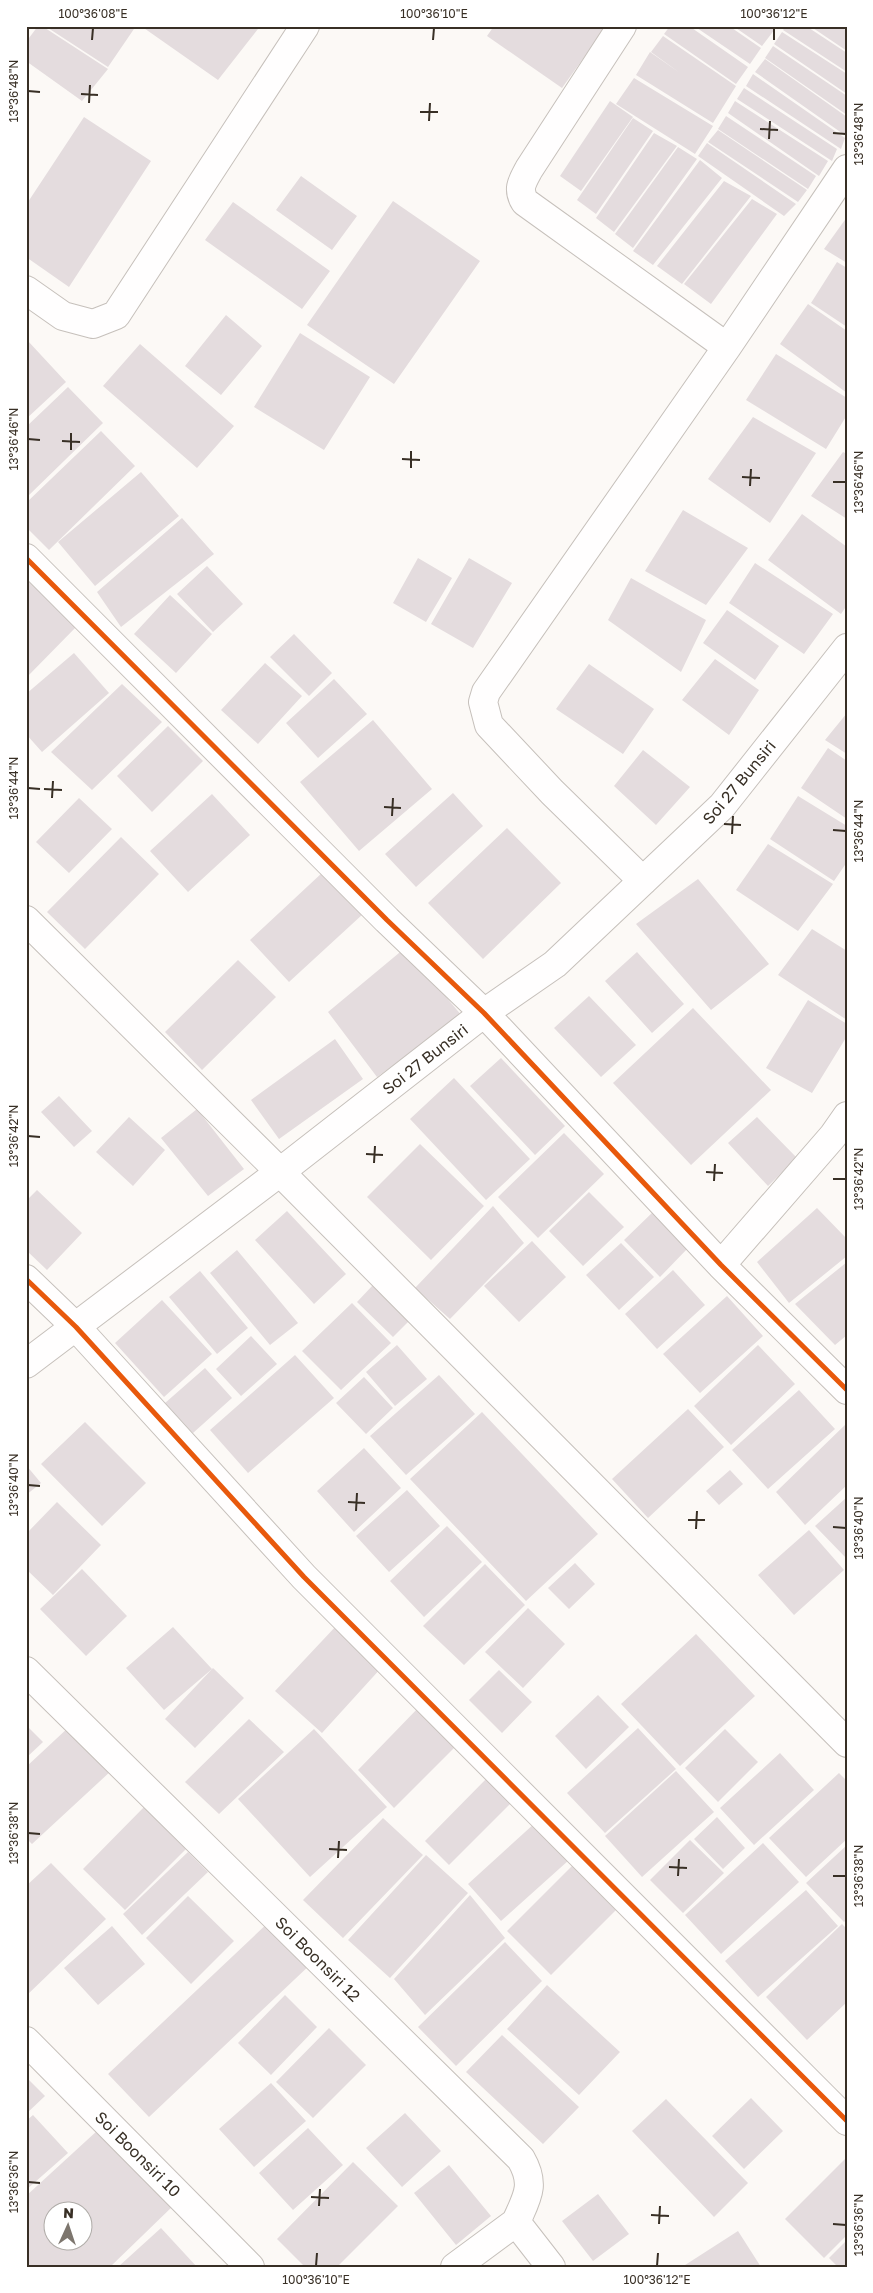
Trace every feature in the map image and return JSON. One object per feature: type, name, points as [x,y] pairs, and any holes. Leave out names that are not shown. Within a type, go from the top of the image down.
[{"type":"street","points":[[26,290],[63,316],[93,324],[116,315],[305,26]]},
{"type":"street","points":[[622,26],[529,169],[521,184],[520,193],[525,202],[728,347]]},
{"type":"street","points":[[643,881],[552,792],[489,725],[483,702],[486,692],[728,347],[847,169]]},
{"type":"street","points":[[26,558],[387,920],[484,1013],[721,1265],[847,1390]]},
{"type":"street","name":"Soi 27 Bunsiri","points":[[26,1364],[280,1172],[484,1013],[555,964],[722,806],[847,648]]},
{"type":"street","points":[[26,920],[280,1172],[847,1743]]},
{"type":"street","points":[[721,1265],[840,1126]]},
{"type":"street","points":[[26,1279],[76,1327],[304,1577],[847,2121]]},
{"type":"street","name":"Soi Boonsiri 12","points":[[26,1671],[521,2159],[531,2183],[528,2197],[516,2222]]},
{"type":"street","name":"Soi Boonsiri 10","points":[[26,2041],[250,2267]]},
{"type":"street","points":[[455,2267],[516,2222],[551,2267]]},
{"type":"building","points":[[38,26],[42,26],[108,69],[82,101],[26,61],[26,42]]},
{"type":"building","points":[[45,26],[136,26],[108,67]]},
{"type":"building","points":[[141,26],[255,26],[258,29],[218,80]]},
{"type":"building","points":[[494,26],[603,26],[605,28],[562,88],[487,36]]},
{"type":"building","points":[[670,26],[689,26],[748,67],[736,84],[664,34]]},
{"type":"building","points":[[694,26],[729,26],[761,48],[750,64]]},
{"type":"building","points":[[733,26],[771,26],[775,29],[762,46]]},
{"type":"building","points":[[786,26],[806,26],[847,53],[847,72],[783,30]]},
{"type":"building","points":[[810,26],[839,26],[847,31],[847,51]]},
{"type":"building","points":[[782,32],[847,74],[847,94],[774,44]]},
{"type":"building","points":[[663,36],[736,86],[713,123],[636,75],[650,52],[680,73],[651,52]]},
{"type":"building","points":[[773,46],[847,96],[847,115],[765,58]]},
{"type":"building","points":[[765,59],[847,117],[846,136],[755,72]]},
{"type":"building","points":[[753,74],[845,138],[841,149],[746,86]]},
{"type":"building","points":[[634,78],[713,126],[695,154],[616,104]]},
{"type":"building","points":[[744,88],[837,149],[832,161],[737,99]]},
{"type":"building","points":[[610,101],[633,117],[581,191],[560,176]]},
{"type":"building","points":[[735,101],[828,161],[819,176],[728,113]]},
{"type":"building","points":[[726,116],[816,176],[808,189],[718,129]]},
{"type":"building","points":[[84,117],[151,161],[69,287],[26,257],[26,205]]},
{"type":"building","points":[[633,118],[653,131],[596,214],[577,200]]},
{"type":"building","points":[[718,130],[807,190],[798,202],[708,142]]},
{"type":"building","points":[[654,133],[677,146],[614,232],[596,218]]},
{"type":"building","points":[[707,143],[796,204],[784,216],[698,156]]},
{"type":"building","points":[[678,147],[697,159],[633,248],[615,234]]},
{"type":"building","points":[[700,160],[722,178],[653,265],[633,251]]},
{"type":"building","points":[[301,176],[357,216],[332,250],[276,210]]},
{"type":"building","points":[[724,181],[751,196],[682,284],[657,266]]},
{"type":"building","points":[[752,199],[777,214],[711,304],[684,284]]},
{"type":"building","points":[[393,201],[480,261],[394,384],[307,325]]},
{"type":"building","points":[[233,202],[330,271],[302,309],[205,240]]},
{"type":"building","points":[[847,217],[847,263],[824,249]]},
{"type":"building","points":[[837,262],[847,268],[847,327],[811,303]]},
{"type":"building","points":[[808,304],[847,331],[847,393],[780,344]]},
{"type":"building","points":[[226,315],[262,346],[221,395],[185,366]]},
{"type":"building","points":[[300,333],[370,377],[324,450],[254,407]]},
{"type":"building","points":[[28,341],[66,382],[26,419],[26,343]]},
{"type":"building","points":[[140,344],[234,426],[197,468],[103,386]]},
{"type":"building","points":[[776,354],[847,398],[847,415],[826,449],[746,400]]},
{"type":"building","points":[[68,387],[103,423],[26,498],[26,427]]},
{"type":"building","points":[[753,417],[816,453],[770,523],[708,479]]},
{"type":"building","points":[[101,431],[135,466],[49,550],[26,527],[26,503]]},
{"type":"building","points":[[843,452],[847,454],[847,519],[811,496]]},
{"type":"building","points":[[141,472],[179,516],[95,586],[58,542]]},
{"type":"building","points":[[683,510],[748,548],[706,605],[645,571]]},
{"type":"building","points":[[802,514],[847,547],[847,605],[841,614],[768,560]]},
{"type":"building","points":[[182,518],[214,554],[121,627],[97,592]]},
{"type":"building","points":[[418,558],[452,578],[426,622],[393,603]]},
{"type":"building","points":[[469,558],[512,583],[473,648],[431,624]]},
{"type":"building","points":[[755,563],[833,614],[804,654],[729,603]]},
{"type":"building","points":[[207,566],[243,604],[213,632],[177,594]]},
{"type":"building","points":[[26,575],[78,625],[26,678]]},
{"type":"building","points":[[631,578],[706,620],[681,672],[608,620]]},
{"type":"building","points":[[170,595],[212,634],[176,673],[134,634]]},
{"type":"building","points":[[727,610],[779,646],[755,680],[703,643]]},
{"type":"building","points":[[294,634],[332,673],[309,696],[270,657]]},
{"type":"building","points":[[74,653],[109,693],[42,752],[26,734],[26,694]]},
{"type":"building","points":[[715,659],[759,690],[729,735],[682,700]]},
{"type":"building","points":[[265,663],[302,696],[258,744],[221,710]]},
{"type":"building","points":[[589,664],[654,709],[623,754],[556,709]]},
{"type":"building","points":[[334,679],[367,714],[318,758],[286,723]]},
{"type":"building","points":[[122,684],[162,722],[92,790],[51,752]]},
{"type":"building","points":[[847,713],[847,754],[825,740]]},
{"type":"building","points":[[373,720],[432,789],[359,851],[300,782]]},
{"type":"building","points":[[168,726],[203,761],[152,812],[117,776]]},
{"type":"building","points":[[828,748],[847,761],[847,819],[801,788]]},
{"type":"building","points":[[643,750],[690,787],[656,825],[614,786]]},
{"type":"building","points":[[453,793],[483,826],[416,887],[385,854]]},
{"type":"building","points":[[212,794],[250,835],[188,892],[150,851]]},
{"type":"building","points":[[798,796],[847,826],[847,862],[834,881],[770,839]]},
{"type":"building","points":[[79,798],[112,829],[69,873],[36,842]]},
{"type":"building","points":[[507,828],[561,883],[483,959],[428,903]]},
{"type":"building","points":[[121,837],[159,874],[85,949],[47,912]]},
{"type":"building","points":[[768,844],[833,884],[798,931],[736,890]]},
{"type":"building","points":[[323,872],[363,914],[289,982],[250,940]]},
{"type":"building","points":[[698,879],[769,964],[711,1010],[636,924]]},
{"type":"building","points":[[812,929],[847,951],[847,1020],[778,975]]},
{"type":"building","points":[[405,948],[462,1016],[377,1077],[328,1012]]},
{"type":"building","points":[[637,952],[684,1004],[652,1033],[605,981]]},
{"type":"building","points":[[238,960],[276,997],[202,1070],[165,1032]]},
{"type":"building","points":[[589,996],[636,1045],[601,1077],[554,1028]]},
{"type":"building","points":[[808,1000],[847,1024],[847,1036],[812,1093],[766,1068]]},
{"type":"building","points":[[693,1008],[771,1090],[691,1165],[613,1083]]},
{"type":"building","points":[[335,1039],[363,1079],[279,1139],[251,1100]]},
{"type":"building","points":[[501,1058],[565,1126],[535,1155],[470,1086]]},
{"type":"building","points":[[454,1078],[530,1159],[486,1200],[410,1119]]},
{"type":"building","points":[[59,1096],[92,1131],[74,1147],[41,1112]]},
{"type":"building","points":[[197,1109],[244,1169],[208,1196],[161,1138]]},
{"type":"building","points":[[129,1117],[165,1150],[133,1186],[96,1152]]},
{"type":"building","points":[[757,1117],[797,1158],[768,1186],[728,1143]]},
{"type":"building","points":[[564,1133],[604,1174],[538,1238],[498,1197]]},
{"type":"building","points":[[420,1144],[484,1206],[431,1260],[367,1197]]},
{"type":"building","points":[[37,1190],[82,1233],[47,1270],[26,1250],[26,1201]]},
{"type":"building","points":[[589,1192],[624,1227],[583,1266],[549,1231]]},
{"type":"building","points":[[493,1206],[524,1243],[450,1319],[415,1288]]},
{"type":"building","points":[[817,1208],[847,1239],[847,1256],[789,1303],[757,1262]]},
{"type":"building","points":[[287,1211],[346,1274],[314,1304],[255,1240]]},
{"type":"building","points":[[654,1211],[689,1247],[660,1277],[624,1240]]},
{"type":"building","points":[[532,1241],[566,1277],[519,1322],[484,1286]]},
{"type":"building","points":[[621,1243],[654,1277],[619,1310],[586,1275]]},
{"type":"building","points":[[237,1250],[298,1323],[270,1345],[210,1273]]},
{"type":"building","points":[[847,1262],[847,1335],[835,1345],[795,1304]]},
{"type":"building","points":[[673,1270],[705,1305],[657,1349],[625,1314]]},
{"type":"building","points":[[200,1271],[248,1328],[217,1354],[169,1297]]},
{"type":"building","points":[[373,1285],[410,1320],[393,1337],[357,1302]]},
{"type":"building","points":[[727,1296],[763,1336],[700,1393],[663,1354]]},
{"type":"building","points":[[162,1300],[212,1354],[164,1397],[115,1343]]},
{"type":"building","points":[[352,1303],[391,1343],[341,1390],[302,1351]]},
{"type":"building","points":[[251,1336],[277,1364],[241,1396],[216,1369]]},
{"type":"building","points":[[397,1345],[427,1379],[395,1406],[366,1372]]},
{"type":"building","points":[[758,1345],[795,1384],[731,1445],[694,1406]]},
{"type":"building","points":[[295,1355],[334,1398],[248,1473],[210,1430]]},
{"type":"building","points":[[205,1368],[232,1398],[193,1433],[165,1403]]},
{"type":"building","points":[[439,1375],[475,1414],[406,1475],[370,1436]]},
{"type":"building","points":[[364,1377],[393,1408],[366,1434],[336,1403]]},
{"type":"building","points":[[799,1390],[835,1429],[768,1489],[732,1450]]},
{"type":"building","points":[[688,1409],[724,1447],[648,1518],[612,1479]]},
{"type":"building","points":[[482,1412],[598,1534],[526,1601],[410,1479]]},
{"type":"building","points":[[85,1422],[146,1483],[102,1526],[41,1464]]},
{"type":"building","points":[[847,1423],[847,1485],[805,1525],[776,1492]]},
{"type":"building","points":[[364,1448],[401,1488],[354,1532],[317,1491]]},
{"type":"building","points":[[26,1465],[41,1483],[26,1495]]},
{"type":"building","points":[[730,1470],[743,1484],[719,1505],[706,1491]]},
{"type":"building","points":[[407,1490],[440,1526],[389,1572],[356,1536]]},
{"type":"building","points":[[847,1497],[847,1559],[815,1526]]},
{"type":"building","points":[[57,1502],[101,1545],[53,1595],[26,1569],[26,1534]]},
{"type":"building","points":[[447,1526],[482,1562],[424,1617],[390,1581]]},
{"type":"building","points":[[809,1530],[844,1570],[794,1615],[758,1575]]},
{"type":"building","points":[[575,1563],[595,1584],[569,1609],[548,1588]]},
{"type":"building","points":[[485,1564],[525,1605],[464,1665],[423,1626]]},
{"type":"building","points":[[82,1569],[127,1616],[86,1656],[40,1609]]},
{"type":"building","points":[[528,1608],[565,1644],[523,1688],[485,1652]]},
{"type":"building","points":[[337,1625],[382,1667],[322,1733],[275,1691]]},
{"type":"building","points":[[173,1627],[212,1669],[164,1710],[126,1668]]},
{"type":"building","points":[[696,1634],[755,1696],[680,1766],[621,1704]]},
{"type":"building","points":[[213,1668],[244,1698],[195,1748],[165,1719]]},
{"type":"building","points":[[499,1670],[532,1702],[502,1733],[469,1700]]},
{"type":"building","points":[[598,1695],[629,1727],[586,1769],[555,1736]]},
{"type":"building","points":[[421,1705],[460,1742],[394,1808],[358,1770]]},
{"type":"building","points":[[249,1719],[284,1752],[219,1814],[185,1782]]},
{"type":"building","points":[[26,1725],[43,1742],[26,1758]]},
{"type":"building","points":[[70,1726],[112,1770],[32,1844],[26,1838],[26,1767]]},
{"type":"building","points":[[638,1728],[676,1769],[605,1833],[567,1793]]},
{"type":"building","points":[[314,1729],[387,1807],[310,1877],[238,1799]]},
{"type":"building","points":[[725,1729],[758,1762],[718,1802],[685,1768]]},
{"type":"building","points":[[780,1753],[814,1790],[754,1845],[720,1808]]},
{"type":"building","points":[[676,1771],[714,1812],[642,1877],[605,1836]]},
{"type":"building","points":[[839,1773],[847,1781],[847,1839],[806,1877],[769,1838]]},
{"type":"building","points":[[488,1777],[513,1801],[449,1865],[425,1841]]},
{"type":"building","points":[[147,1804],[189,1846],[125,1910],[83,1869]]},
{"type":"building","points":[[717,1817],[745,1848],[723,1869],[694,1839]]},
{"type":"building","points":[[383,1818],[423,1855],[343,1938],[303,1900]]},
{"type":"building","points":[[535,1823],[569,1860],[501,1921],[468,1884]]},
{"type":"building","points":[[690,1840],[724,1873],[683,1913],[650,1880]]},
{"type":"building","points":[[763,1843],[799,1882],[721,1954],[685,1915]]},
{"type":"building","points":[[847,1845],[847,1919],[844,1922],[806,1883]]},
{"type":"building","points":[[188,1852],[208,1872],[142,1935],[123,1914]]},
{"type":"building","points":[[426,1855],[468,1893],[390,1978],[348,1940]]},
{"type":"building","points":[[51,1863],[106,1919],[26,1996],[26,1886]]},
{"type":"building","points":[[574,1864],[618,1908],[551,1975],[507,1931]]},
{"type":"building","points":[[806,1890],[838,1926],[758,1997],[725,1961]]},
{"type":"building","points":[[470,1895],[505,1938],[425,2015],[394,1979]]},
{"type":"building","points":[[188,1896],[234,1941],[191,1984],[146,1938]]},
{"type":"building","points":[[271,1920],[312,1963],[149,2117],[108,2074]]},
{"type":"building","points":[[842,1924],[847,1929],[847,2002],[807,2040],[766,1997]]},
{"type":"building","points":[[112,1926],[145,1964],[98,2005],[64,1968]]},
{"type":"building","points":[[505,1942],[542,1981],[456,2066],[418,2027]]},
{"type":"building","points":[[547,1985],[620,2052],[579,2095],[507,2029]]},
{"type":"building","points":[[285,1995],[317,2027],[271,2075],[238,2043]]},
{"type":"building","points":[[329,2028],[366,2065],[313,2118],[276,2082]]},
{"type":"building","points":[[502,2035],[579,2107],[543,2144],[466,2072]]},
{"type":"building","points":[[26,2077],[45,2096],[26,2114]]},
{"type":"building","points":[[271,2083],[306,2121],[254,2167],[219,2129]]},
{"type":"building","points":[[751,2098],[783,2131],[744,2169],[712,2136]]},
{"type":"building","points":[[666,2099],[748,2183],[714,2217],[632,2131]]},
{"type":"building","points":[[405,2113],[441,2151],[402,2187],[366,2148]]},
{"type":"building","points":[[33,2115],[68,2153],[26,2190],[26,2121]]},
{"type":"building","points":[[308,2128],[343,2165],[293,2210],[259,2173]]},
{"type":"building","points":[[98,2130],[174,2205],[110,2267],[26,2267],[26,2196]]},
{"type":"building","points":[[847,2157],[847,2235],[824,2258],[785,2219]]},
{"type":"building","points":[[353,2162],[398,2206],[337,2267],[305,2267],[277,2239]]},
{"type":"building","points":[[449,2165],[491,2216],[456,2245],[414,2193]]},
{"type":"building","points":[[598,2194],[629,2234],[593,2261],[562,2221]]},
{"type":"building","points":[[161,2228],[197,2267],[118,2267]]},
{"type":"building","points":[[738,2231],[761,2267],[682,2267]]},
{"type":"building","points":[[847,2240],[847,2267],[838,2267],[829,2258]]},
{"type":"cycle path","points":[[26,558],[387,920],[484,1013],[721,1265],[847,1390]]},
{"type":"cycle path","points":[[26,1279],[76,1327],[304,1577],[847,2121]]}]
